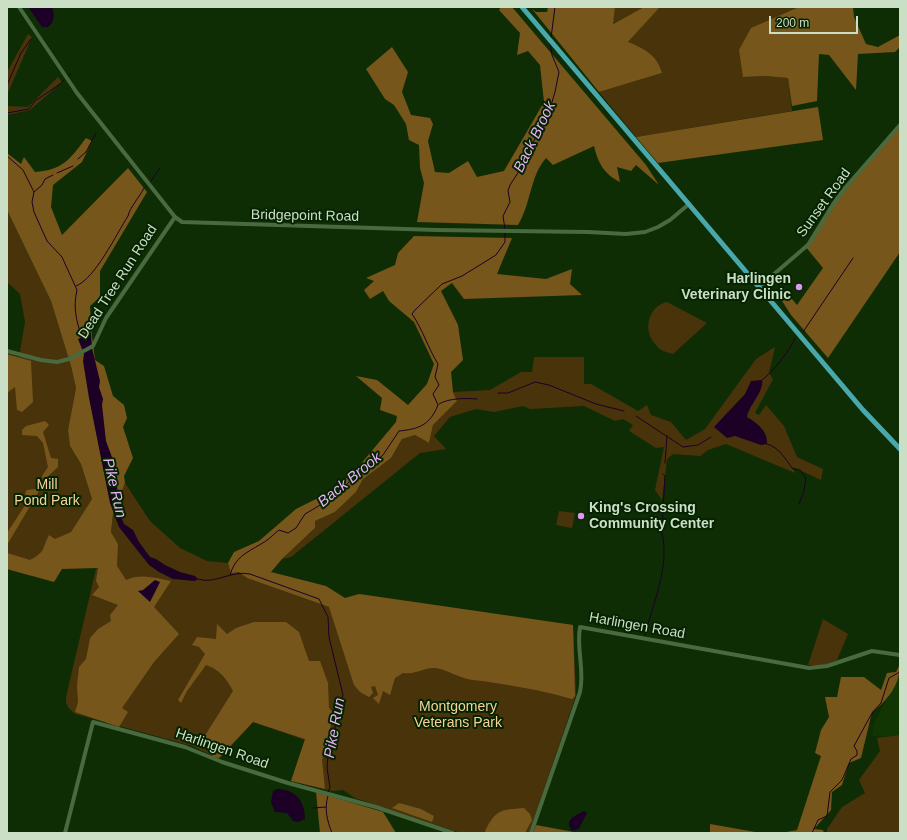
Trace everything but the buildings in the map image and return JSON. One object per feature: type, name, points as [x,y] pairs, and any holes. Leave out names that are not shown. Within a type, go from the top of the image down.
[{"type":"highway","points":[[522,7],[863,410],[900,449]]},
{"type":"street","name":"Bridgepoint Road","points":[[19,7],[77,93],[176,217],[182,222],[188,224],[635,234],[652,230],[664,224],[689,204]]},
{"type":"street","name":"Sunset Road","points":[[759,287],[809,244],[832,206],[845,188],[900,125]]},
{"type":"street","name":"Dead Tree Run Road","points":[[7,351],[41,360],[63,361],[93,346],[106,318],[176,217]]},
{"type":"street","name":"Harlingen Road","points":[[531,833],[580,692],[582,674],[579,643],[580,627],[810,668],[827,666],[872,651],[900,655]]},
{"type":"street","name":"Harlingen Road","points":[[65,833],[93,722],[185,747],[229,764],[394,812],[453,833]]},
{"type":"shaded area","points":[[501,7],[512,7],[646,165],[659,185],[636,165],[631,171],[617,167],[620,182],[614,179],[602,167],[594,146],[553,165],[546,158],[537,173],[526,208],[518,225],[417,222],[424,183],[420,168],[419,145],[409,140],[406,124],[394,105],[385,99],[366,69],[392,47],[408,72],[402,92],[411,115],[430,118],[433,124],[428,141],[435,172],[449,173],[468,161],[477,177],[504,171],[544,102],[540,65],[528,51],[517,55],[520,33],[499,10]]},
{"type":"shaded area","points":[[548,7],[615,7],[613,24],[644,7],[660,7],[628,42],[650,53],[660,67],[662,73],[599,92],[532,9],[536,12],[547,12]]},
{"type":"shaded area","points":[[799,7],[853,7],[854,17],[866,44],[878,47],[900,35],[900,47],[895,52],[858,54],[856,90],[829,55],[819,54],[817,101],[792,106],[788,78],[766,76],[743,77],[739,50],[751,28]]},
{"type":"shaded area","points":[[818,107],[823,140],[658,163],[636,137]]},
{"type":"shaded area","points":[[900,124],[900,252],[828,358],[791,315],[777,293],[781,286],[797,305],[823,268],[805,246],[835,198]]},
{"type":"shaded area","points":[[86,138],[92,141],[82,162],[53,185],[51,207],[62,235],[128,168],[147,192],[100,271],[100,297],[90,306],[91,328],[95,360],[104,366],[113,396],[124,405],[127,418],[123,427],[133,458],[124,476],[125,483],[113,514],[111,532],[118,544],[117,566],[126,580],[142,576],[171,581],[154,607],[179,634],[154,662],[122,708],[128,712],[119,727],[75,712],[78,702],[77,685],[79,667],[86,659],[90,638],[98,629],[111,621],[110,615],[118,605],[92,595],[99,587],[96,581],[98,568],[62,569],[54,582],[7,569],[7,553],[30,560],[39,555],[49,535],[55,539],[71,532],[92,499],[81,464],[70,446],[68,430],[76,388],[71,366],[51,301],[7,210],[7,153],[21,164],[24,157],[35,172],[45,171],[53,169],[65,162]]},
{"type":"shaded area","points":[[414,236],[512,238],[497,274],[546,279],[572,269],[570,284],[582,295],[464,299],[452,283],[441,291],[458,325],[463,360],[451,372],[453,392],[457,401],[433,425],[429,443],[415,435],[402,439],[391,458],[363,479],[356,492],[335,512],[315,521],[315,528],[282,559],[271,572],[326,586],[345,598],[359,594],[573,625],[575,696],[572,699],[498,683],[468,679],[441,669],[432,668],[412,673],[403,673],[395,678],[390,695],[383,691],[379,704],[373,698],[378,695],[375,686],[371,687],[373,693],[369,697],[360,692],[354,685],[329,607],[247,578],[239,572],[231,573],[228,563],[234,552],[259,541],[296,509],[328,493],[354,472],[396,422],[397,416],[380,410],[382,398],[356,376],[377,380],[408,405],[427,384],[434,364],[414,322],[389,301],[383,291],[370,299],[364,290],[374,281],[366,278],[395,265],[398,253]]},
{"type":"shaded area","points":[[7,354],[31,361],[33,402],[22,412],[17,410],[15,387],[7,393]]},
{"type":"shaded area","points":[[45,421],[49,425],[43,432],[51,458],[58,459],[58,467],[43,481],[42,476],[48,467],[43,443],[37,436],[22,435],[22,430],[26,426]]},
{"type":"shaded area","points":[[35,489],[39,491],[7,545],[7,533],[29,499],[25,493],[27,490]]},
{"type":"shaded area","points":[[254,622],[286,622],[299,632],[309,661],[320,661],[328,683],[329,708],[334,713],[322,760],[325,789],[291,781],[305,739],[253,722],[219,758],[213,757],[210,747],[201,745],[201,742],[233,691],[225,678],[215,669],[206,665],[187,691],[181,703],[178,700],[205,654],[199,647],[192,645],[197,637],[216,639],[217,624],[227,634],[236,628]]},
{"type":"shaded area","points":[[900,664],[898,679],[892,691],[888,697],[872,712],[861,758],[849,763],[842,785],[832,792],[831,810],[814,829],[823,830],[824,833],[781,833],[797,830],[821,756],[815,753],[821,730],[829,717],[825,697],[837,697],[841,677],[864,677],[881,690],[887,673],[896,672]]},
{"type":"shaded area","points":[[900,673],[900,737],[872,736],[874,723]]},
{"type":"shaded area","points":[[316,792],[383,812],[396,833],[320,833]]},
{"type":"shaded area","points":[[399,803],[421,809],[434,816],[432,822],[392,808]]},
{"type":"shaded area","points":[[524,808],[530,814],[532,820],[525,833],[487,833],[485,831],[492,818],[500,812],[510,809]]},
{"type":"shaded area","points":[[710,824],[761,833],[710,833]]},
{"type":"shaded area","points":[[536,825],[579,833],[533,833]]},
{"type":"green space","points":[[615,7],[644,7],[612,24]]},
{"type":"green space","points":[[660,7],[799,7],[796,8],[744,77],[766,76],[788,78],[792,111],[636,137],[599,92],[662,73],[628,42]]},
{"type":"green space","points":[[28,34],[32,37],[7,95],[7,72]]},
{"type":"green space","points":[[58,77],[62,82],[30,110],[7,115],[7,106],[28,107]]},
{"type":"green space","name":"Mill Pond Park","points":[[7,210],[51,301],[71,366],[76,388],[68,430],[70,446],[81,464],[92,499],[71,532],[55,540],[31,576],[7,569],[7,354],[19,357],[25,322],[20,294],[7,282]]},
{"type":"green space","points":[[667,302],[707,323],[673,354],[659,349],[649,333],[648,326],[651,314],[655,308],[660,304]]},
{"type":"green space","points":[[775,347],[769,373],[773,379],[755,413],[759,415],[766,405],[784,426],[797,457],[823,469],[821,480],[793,467],[795,473],[726,444],[708,450],[700,456],[673,454],[667,459],[662,500],[655,490],[664,447],[656,448],[629,431],[633,425],[623,419],[615,421],[584,406],[530,409],[523,406],[494,412],[476,409],[450,417],[434,436],[446,449],[420,453],[291,557],[282,559],[315,528],[315,521],[335,512],[356,492],[363,479],[391,458],[402,439],[415,435],[429,443],[433,425],[457,401],[453,392],[490,390],[521,372],[532,372],[534,357],[584,357],[584,384],[591,384],[638,411],[647,405],[651,415],[671,422],[686,440],[705,429],[756,359]]},
{"type":"green space","name":"Montgomery Veterans Park","points":[[125,483],[150,521],[180,548],[207,561],[228,563],[231,572],[239,572],[247,578],[329,607],[359,594],[573,625],[576,695],[529,833],[461,833],[355,798],[343,790],[332,791],[291,781],[305,740],[253,722],[219,759],[192,746],[76,714],[71,711],[67,705],[66,697],[96,569],[106,563],[118,544],[111,532],[113,514]]},
{"type":"green space","points":[[559,511],[575,513],[572,528],[556,525]]},
{"type":"green space","points":[[823,619],[848,634],[837,660],[824,665],[808,665]]},
{"type":"green space","points":[[900,735],[900,833],[827,833],[827,829],[842,807],[865,793],[859,780],[880,751],[877,738]]},
{"type":"water","points":[[28,7],[52,7],[52,23],[48,27],[42,27]]},
{"type":"water","points":[[91,333],[92,348],[100,381],[99,387],[103,399],[102,405],[106,441],[116,468],[114,472],[121,507],[120,514],[124,524],[133,530],[139,542],[150,557],[180,572],[195,576],[198,579],[195,581],[173,579],[149,565],[119,527],[110,503],[89,398],[83,361],[84,354],[78,339]]},
{"type":"water","points":[[762,380],[759,394],[750,408],[747,417],[764,431],[767,444],[761,445],[735,436],[727,438],[714,427],[745,394],[751,381]]},
{"type":"water","points":[[155,580],[160,582],[150,602],[138,591],[143,590]]},
{"type":"water","points":[[277,789],[289,791],[298,797],[305,813],[305,819],[298,822],[293,821],[287,813],[275,812],[271,802],[273,791]]},
{"type":"water","points":[[584,811],[587,813],[579,829],[572,831],[569,823],[570,820]]},
{"type":"waterway","name":"Back Brook","points":[[551,38],[555,7]]},
{"type":"waterway","points":[[7,85],[21,53],[31,39]]},
{"type":"waterway","name":"Back Brook","points":[[505,229],[503,216],[510,202],[508,191],[510,185],[523,165],[526,155],[535,139],[539,120],[550,109],[555,92],[559,72],[552,55],[550,43]]},
{"type":"waterway","points":[[7,113],[29,109],[35,101],[64,80]]},
{"type":"waterway","points":[[78,159],[86,152],[96,133]]},
{"type":"waterway","name":"Pike Run","points":[[7,156],[23,170],[34,192],[32,202],[34,212],[47,241],[62,257],[77,290],[75,302],[76,314],[82,337]]},
{"type":"waterway","points":[[57,173],[73,166]]},
{"type":"waterway","points":[[151,181],[160,168]]},
{"type":"waterway","points":[[34,192],[42,185],[45,179],[53,175]]},
{"type":"waterway","points":[[76,286],[83,282],[98,265],[112,244],[144,188]]},
{"type":"waterway","name":"Back Brook","points":[[230,575],[235,564],[242,556],[266,541],[279,530],[288,533],[296,528],[305,514],[334,497],[352,479],[383,455],[399,431],[412,429],[423,425],[431,417],[438,405],[433,394],[439,385],[435,377],[438,364],[412,314],[442,284],[462,276],[496,255],[505,242],[505,232]]},
{"type":"waterway","points":[[803,332],[853,258]]},
{"type":"waterway","points":[[762,380],[781,360],[795,338]]},
{"type":"waterway","points":[[498,393],[508,393],[535,382],[549,385],[596,404],[624,411]]},
{"type":"waterway","points":[[439,404],[452,400],[477,399]]},
{"type":"waterway","points":[[636,416],[683,447],[698,445],[711,437]]},
{"type":"waterway","points":[[665,463],[667,436]]},
{"type":"waterway","points":[[767,444],[779,451],[793,469],[800,470],[806,478],[804,491],[799,504]]},
{"type":"waterway","points":[[662,527],[665,476],[663,474]]},
{"type":"waterway","points":[[645,636],[662,572],[664,559],[662,533]]},
{"type":"waterway","name":"Pike Run","points":[[198,579],[210,580],[236,574],[250,574],[319,599],[328,617],[329,637],[343,695],[328,756],[327,768],[330,787],[328,793]]},
{"type":"waterway","points":[[812,833],[818,820],[827,816],[830,792],[842,780],[851,759],[857,755],[857,751],[854,746],[872,713],[881,703],[889,678],[900,672]]},
{"type":"waterway","name":"Pike Run","points":[[328,796],[326,805],[332,833]]},
{"type":"waterway","points":[[313,808],[326,807]]},
{"type":"place","name":"Harlingen Veterinary Clinic","points":[[799,287]]},
{"type":"place","name":"King's Crossing Community Center","points":[[581,516]]}]
